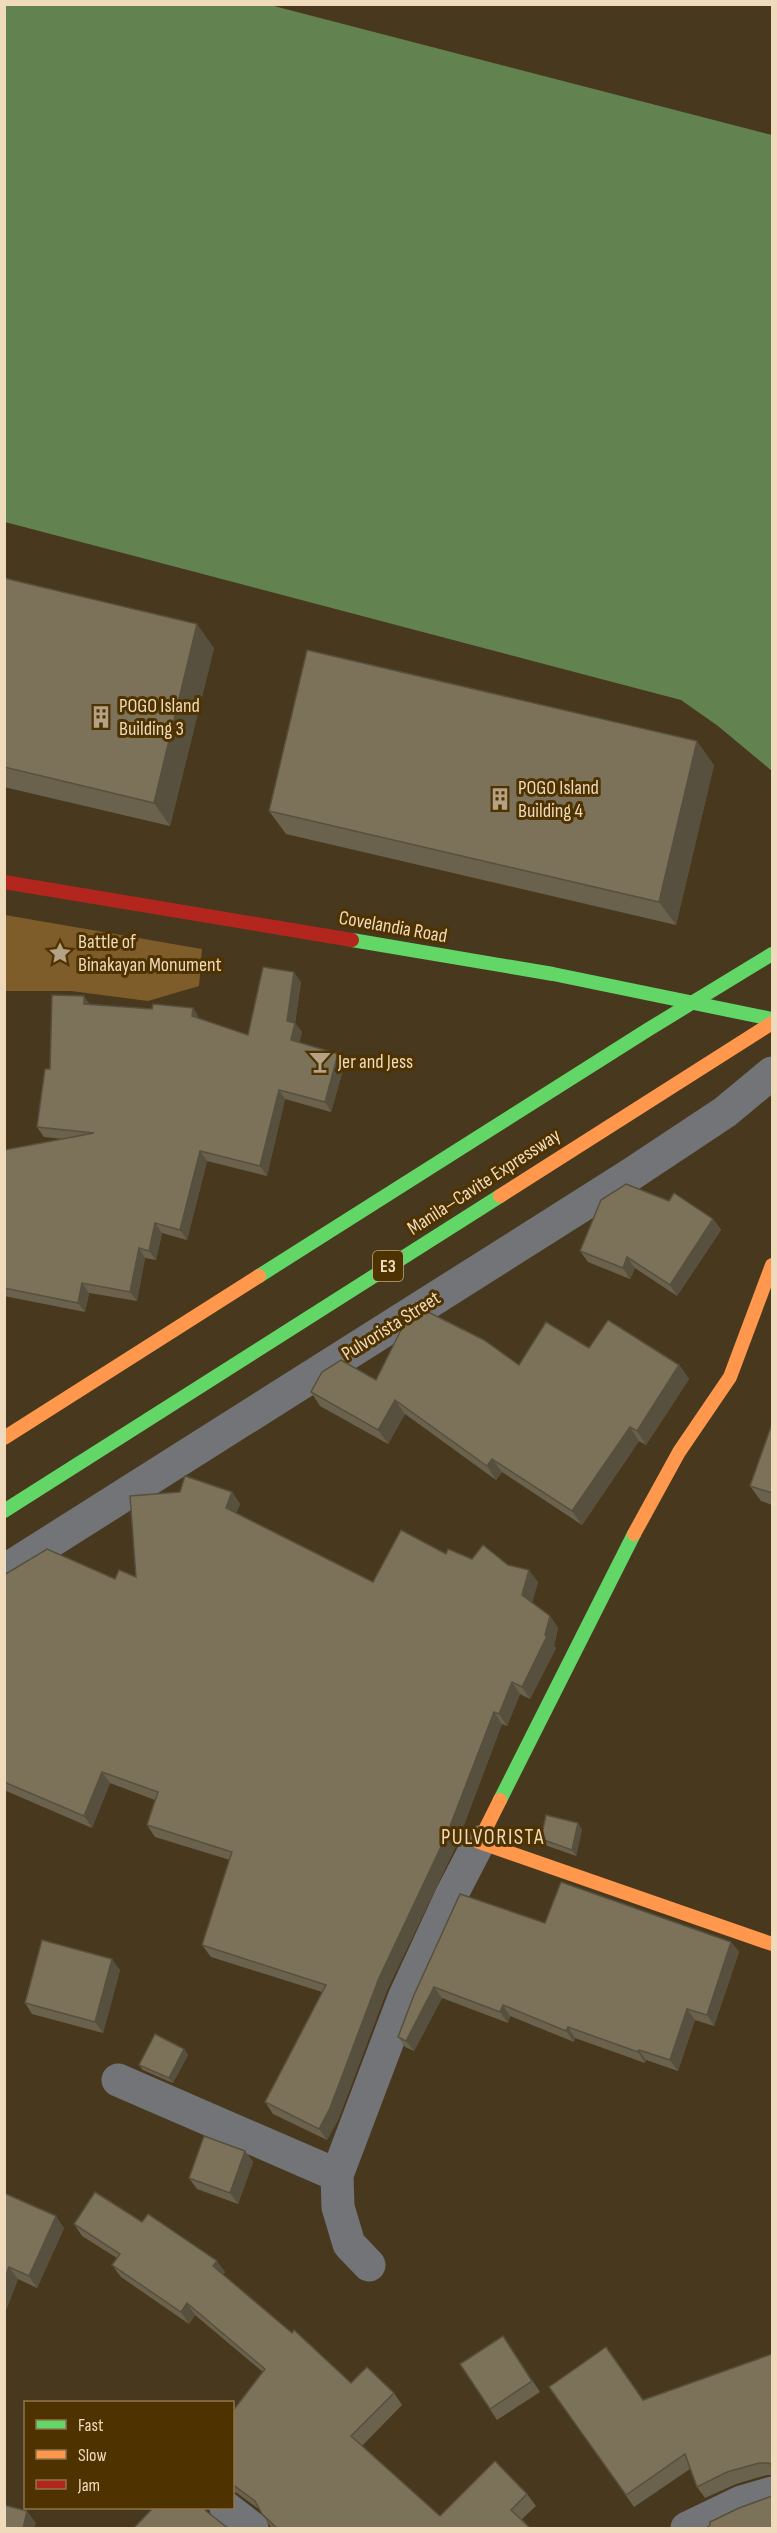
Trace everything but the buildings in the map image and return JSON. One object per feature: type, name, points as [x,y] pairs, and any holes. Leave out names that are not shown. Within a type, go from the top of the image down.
[{"type":"main road","name":"Covelandia Road","points":[[4,882],[553,974],[772,1021]]},
{"type":"main road","name":"Manila–Cavite Expressway","points":[[4,1438],[649,1029],[772,954]]},
{"type":"main road","name":"Manila–Cavite Expressway","points":[[4,1511],[772,1021]]},
{"type":"main road","points":[[772,1265],[730,1377],[679,1452],[635,1532],[479,1842],[772,1944]]},
{"type":"street","name":"Pulvorista Street","points":[[4,1570],[630,1175],[725,1112],[772,1073]]},
{"type":"street","points":[[369,2265],[349,2244],[338,2207],[337,2175],[404,1998],[452,1894],[479,1842]]},
{"type":"street","points":[[118,2080],[337,2175]]},
{"type":"street","points":[[687,2529],[741,2502],[772,2493]]},
{"type":"street","points":[[227,2509],[252,2529]]},
{"type":"shaded area","points":[[4,5],[270,5],[772,135],[772,771],[718,726],[681,700],[5,522]]},
{"type":"shaded area","points":[[5,915],[202,949],[199,986],[148,1001],[71,991],[5,991]]},
{"type":"traffic: fast","points":[[352,940],[553,974],[772,1019]]},
{"type":"traffic: fast","points":[[259,1276],[649,1029],[772,954]]},
{"type":"traffic: fast","points":[[4,1511],[500,1196]]},
{"type":"traffic: fast","points":[[500,1800],[634,1534]]},
{"type":"traffic: slow","points":[[500,1196],[772,1023]]},
{"type":"traffic: slow","points":[[634,1534],[679,1452],[730,1377],[772,1265]]},
{"type":"traffic: slow","points":[[4,1438],[259,1276]]},
{"type":"traffic: slow","points":[[500,1800],[479,1842],[772,1944]]},
{"type":"traffic: jam","points":[[4,882],[352,940]]},
{"type":"place","name":"POGO Island Building 3","points":[[101,717]]},
{"type":"place","name":"POGO Island Building 4","points":[[500,799]]},
{"type":"place","name":"Battle of Binakayan Monument","points":[[60,953]]},
{"type":"place","name":"Jer and Jess","points":[[320,1062]]},
{"type":"district","name":"PULVORISTA","points":[[493,1837]]}]
